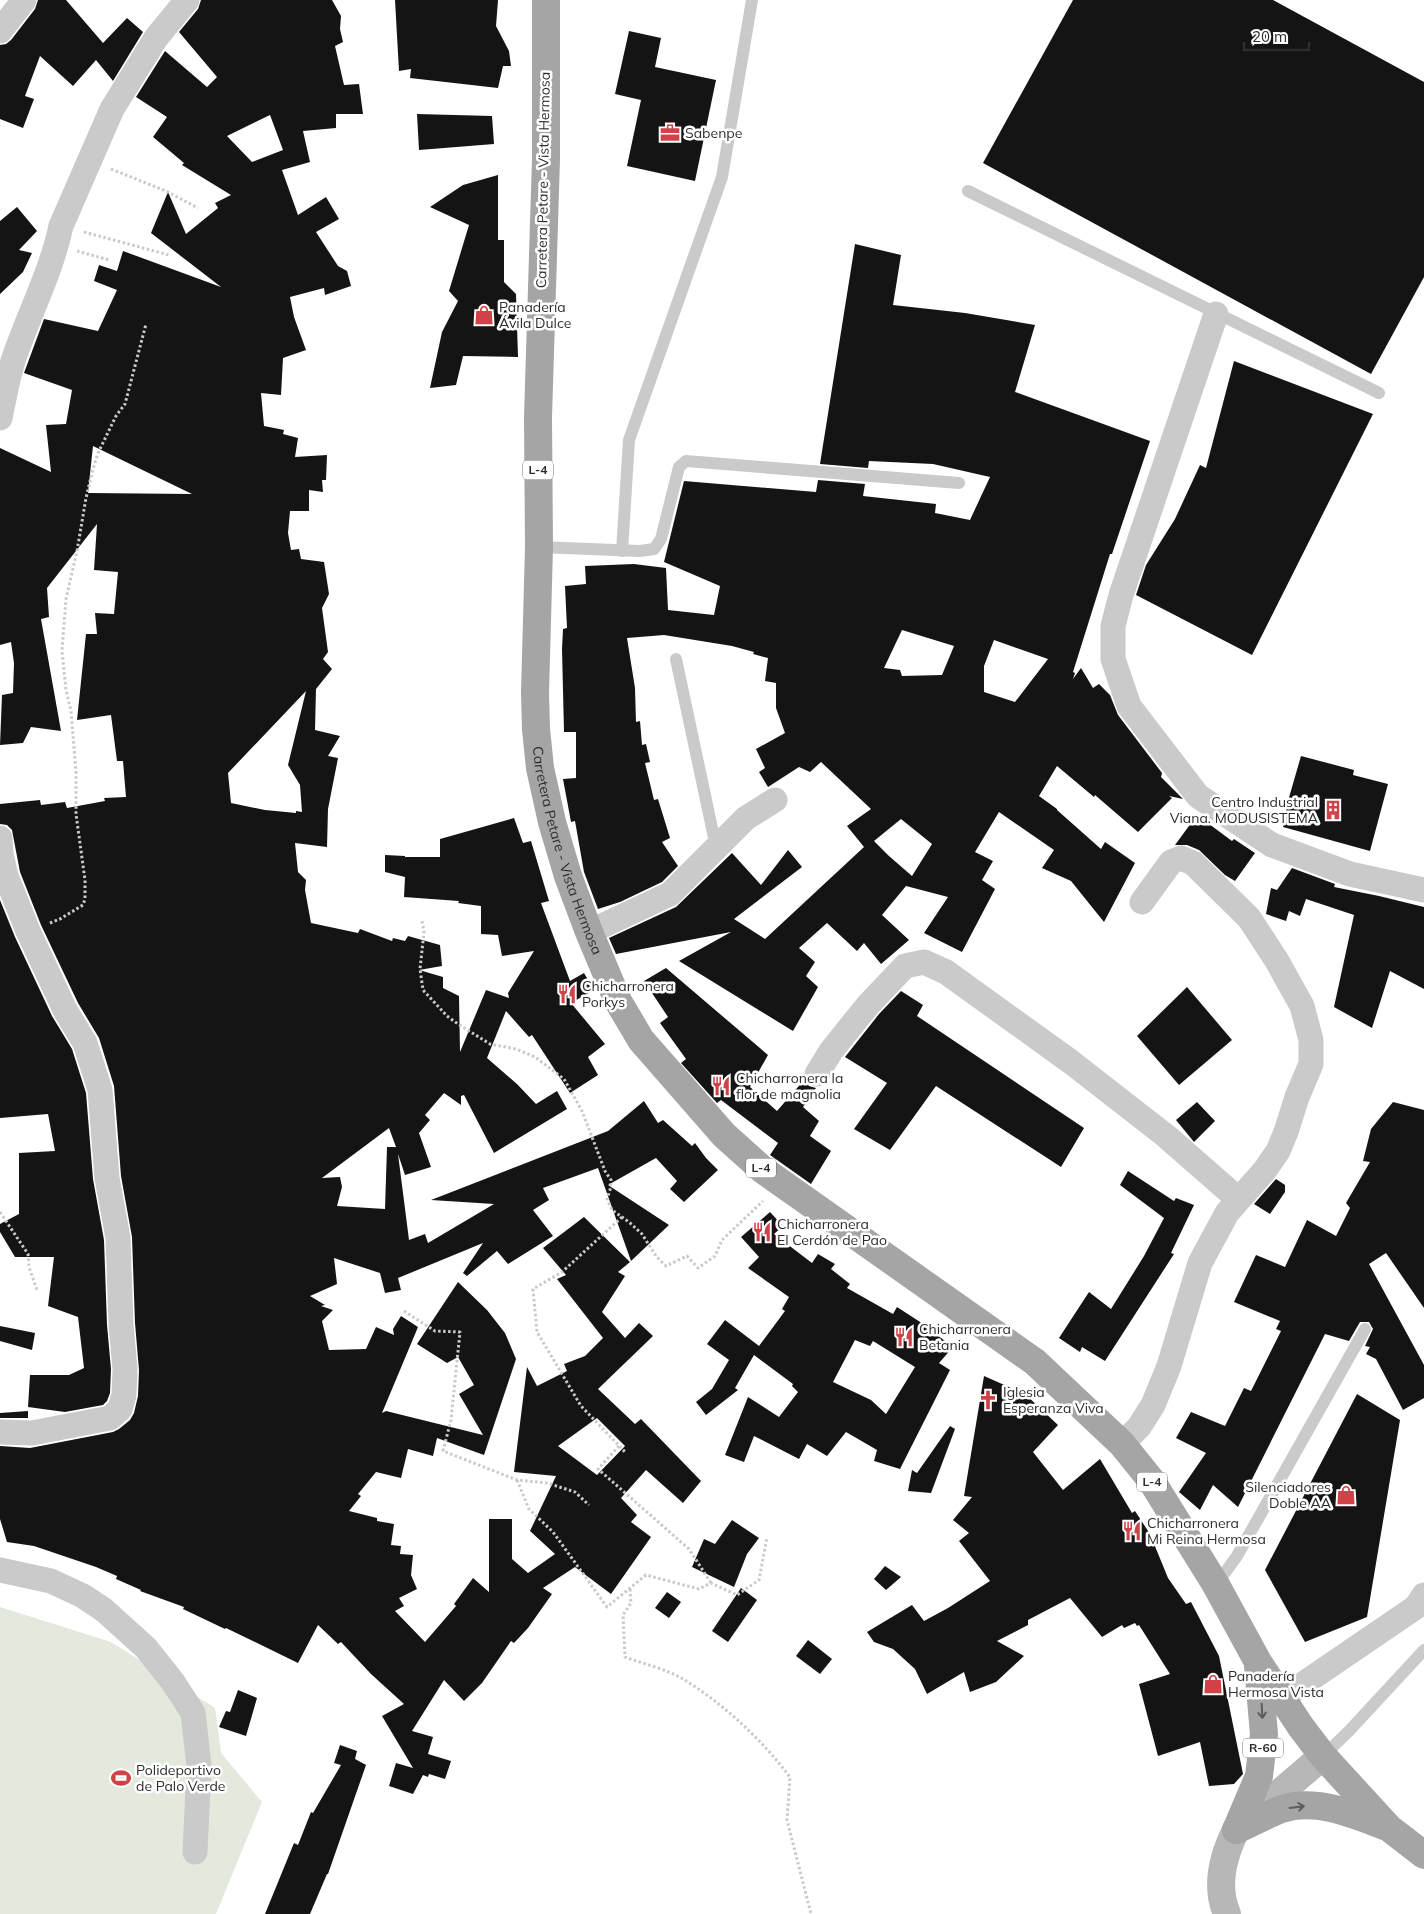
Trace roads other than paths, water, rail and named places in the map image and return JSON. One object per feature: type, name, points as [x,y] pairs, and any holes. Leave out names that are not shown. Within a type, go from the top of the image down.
[{"type":"main road","name":"Carretera Petare - Vista Hermosa","points":[[546,0],[546,159],[538,417],[539,547],[535,693],[536,729],[540,768],[552,822],[568,876],[618,1001],[641,1040],[724,1136],[781,1184],[1035,1362],[1122,1444],[1151,1480],[1216,1586],[1281,1700],[1323,1756],[1389,1828]]},
{"type":"main road","name":"R-60","points":[[1236,1830],[1259,1776],[1264,1734],[1258,1662]]},
{"type":"main road","points":[[1236,1830],[1283,1809],[1301,1805],[1337,1810],[1389,1828]]},
{"type":"main road","name":"L-4","points":[[1389,1828],[1424,1855]]},
{"type":"street","points":[[0,31],[24,0]]},
{"type":"street","points":[[0,418],[13,362],[89,160],[112,109],[156,38],[187,0]]},
{"type":"street","points":[[1216,314],[1113,626],[1113,659],[1129,706],[1198,796],[1272,845],[1350,874],[1424,890]]},
{"type":"street","points":[[589,932],[670,894],[746,818],[775,800]]},
{"type":"street","points":[[0,838],[1,854],[6,876],[28,931],[65,1010],[85,1043],[100,1090],[107,1178],[118,1238],[120,1324],[125,1369],[124,1395],[120,1409],[110,1418],[32,1433],[0,1432]]},
{"type":"street","points":[[1122,1444],[1139,1427],[1153,1405],[1169,1366],[1200,1262],[1227,1213],[1265,1170],[1278,1151],[1311,1064],[1311,1040],[1302,1006],[1277,961],[1249,918],[1193,863],[1181,858],[1171,862],[1142,902]]},
{"type":"street","points":[[817,1074],[831,1051],[888,983],[906,966],[924,962],[946,972],[1071,1062],[1166,1136],[1238,1199]]},
{"type":"street","points":[[0,1570],[51,1582],[83,1596],[104,1610],[146,1648],[173,1682],[192,1712],[199,1766],[195,1852]]},
{"type":"street","points":[[1281,1700],[1416,1607],[1424,1595]]},
{"type":"street","name":"R-60","points":[[1228,1914],[1221,1887],[1222,1872],[1229,1843],[1236,1830],[1323,1756]]},
{"type":"lane","points":[[622,550],[628,440],[722,177],[752,0]]},
{"type":"lane","points":[[968,191],[1380,393]]},
{"type":"lane","points":[[539,547],[640,551],[654,549],[661,539],[679,467],[686,461],[959,483]]},
{"type":"lane","points":[[676,660],[716,847]]},
{"type":"lane","points":[[1216,1586],[1236,1556],[1366,1329]]},
{"type":"lane","points":[[1323,1756],[1424,1650]]},
{"type":"place","name":"Sabenpe","points":[[670,133]]},
{"type":"place","name":"Panadería Ávila Dulce","points":[[484,315]]},
{"type":"place","name":"Centro Industrial Viana. MODUSISTEMA","points":[[1333,810]]},
{"type":"place","name":"Chicharronera Porkys","points":[[567,994]]},
{"type":"place","name":"Chicharronera la flor de magnolia","points":[[721,1086]]},
{"type":"place","name":"Chicharronera El Cerdón de Pao","points":[[762,1232]]},
{"type":"place","name":"Chicharronera Betania","points":[[904,1337]]},
{"type":"place","name":"Iglesia Esperanza Viva","points":[[988,1400]]},
{"type":"place","name":"Silenciadores Doble AA","points":[[1346,1495]]},
{"type":"place","name":"Chicharronera Mi Reina Hermosa","points":[[1132,1531]]},
{"type":"place","name":"Panadería Hermosa Vista","points":[[1213,1684]]},
{"type":"place","name":"Polideportivo de Palo Verde","points":[[121,1778]]}]
